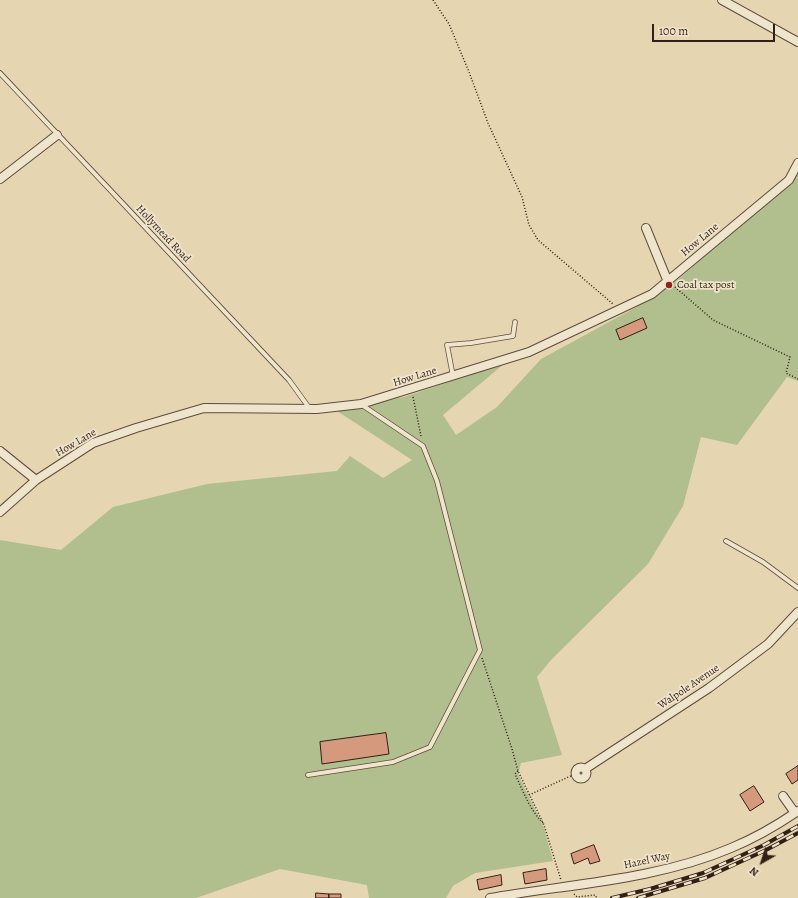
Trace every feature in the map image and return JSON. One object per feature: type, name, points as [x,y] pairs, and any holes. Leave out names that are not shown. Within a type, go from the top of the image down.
[{"type":"street","points":[[722,0],[798,42]]},
{"type":"street","points":[[0,179],[57,135]]},
{"type":"street","name":"How Lane","points":[[0,512],[36,480],[94,443],[136,428],[204,408],[310,409],[361,404],[529,352],[652,294],[789,180],[798,163]]},
{"type":"street","points":[[646,228],[668,282]]},
{"type":"street","points":[[0,451],[36,480]]},
{"type":"street","name":"Walpole Avenue","points":[[575,774],[576,769],[580,767],[585,769],[709,688],[768,644],[798,612]]},
{"type":"street","points":[[783,796],[796,812]]},
{"type":"street","name":"Hazel Way","points":[[490,898],[607,880],[692,862],[732,848],[796,812]]},
{"type":"lane","name":"Hollymead Road","points":[[0,73],[290,380],[310,409]]},
{"type":"lane","points":[[453,376],[447,345],[471,343],[513,336],[515,322]]},
{"type":"lane","points":[[308,775],[393,762],[430,747],[480,650],[437,481],[422,446],[361,404]]},
{"type":"lane","points":[[726,541],[763,562],[798,588]]},
{"type":"path","points":[[433,0],[449,24],[488,123],[522,197],[529,225],[538,240],[620,309]]},
{"type":"path","points":[[668,282],[713,320],[790,357],[786,373],[798,379]]},
{"type":"path","points":[[412,389],[422,446]]},
{"type":"path","points":[[480,650],[518,771],[544,825],[564,886],[577,897],[595,895],[596,898]]},
{"type":"path","points":[[518,771],[515,774],[529,804],[537,818],[544,825]]},
{"type":"path","points":[[529,795],[575,774]]},
{"type":"green space","points":[[798,167],[798,381],[787,377],[737,445],[701,437],[683,506],[648,564],[551,660],[537,677],[562,755],[521,763],[518,774],[544,828],[553,861],[475,873],[453,886],[446,898],[369,898],[367,885],[280,869],[196,898],[0,898],[0,540],[61,550],[113,507],[207,484],[337,471],[350,456],[383,478],[412,460],[331,407],[404,397],[505,363],[443,415],[456,435],[497,407],[541,359],[653,298],[681,277],[790,180]]},
{"type":"building","points":[[643,318],[647,328],[620,340],[616,330]]},
{"type":"building","points":[[386,733],[389,754],[322,764],[320,742]]},
{"type":"building","points":[[798,766],[798,780],[792,784],[786,774]]},
{"type":"building","points":[[754,786],[764,802],[750,811],[740,795]]},
{"type":"building","points":[[594,845],[600,861],[590,864],[588,858],[574,864],[571,854]]},
{"type":"building","points":[[546,869],[547,880],[525,884],[523,873]]},
{"type":"building","points":[[501,875],[502,885],[479,890],[477,880]]},
{"type":"building","points":[[316,893],[329,894],[329,898],[316,898]]},
{"type":"building","points":[[329,894],[341,894],[341,898],[329,898]]},
{"type":"railway","points":[[612,898],[650,889],[703,873],[764,845],[798,826]]},
{"type":"railway","points":[[638,898],[705,878],[766,850],[798,833]]},
{"type":"place","name":"Coal tax post","points":[[669,285]]}]
